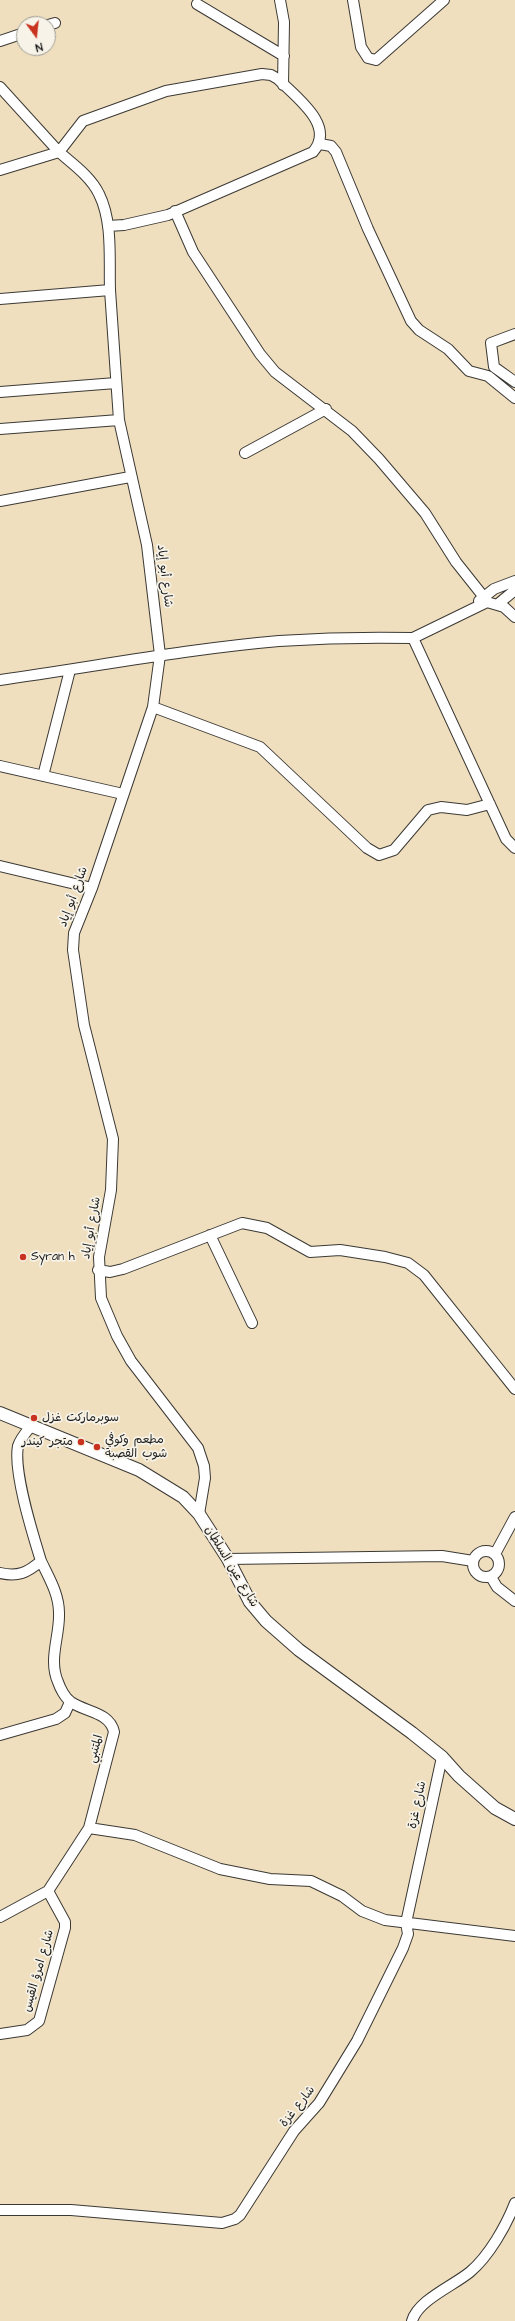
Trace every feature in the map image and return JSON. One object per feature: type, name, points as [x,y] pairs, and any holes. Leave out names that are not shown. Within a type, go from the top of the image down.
[{"type":"main road","name":"شارع عين السلطان","points":[[0,1413],[139,1470],[183,1497],[199,1514],[228,1559],[250,1602],[266,1621],[299,1650],[412,1732],[442,1757],[478,1794],[495,1808],[515,1818]]},
{"type":"street","points":[[280,0],[284,22],[283,85]]},
{"type":"street","points":[[353,0],[361,47],[368,58],[376,60],[444,0]]},
{"type":"street","points":[[197,4],[223,18],[284,56]]},
{"type":"street","points":[[0,41],[16,36]]},
{"type":"street","points":[[0,170],[59,152],[83,121],[166,91],[262,74],[271,75],[283,85],[317,120],[321,129],[320,144],[313,152],[175,211],[124,225],[108,226]]},
{"type":"street","name":"شارع أبو إياد","points":[[0,87],[59,152],[85,175],[99,194],[108,226],[110,290],[119,420],[130,477],[147,545],[160,655],[153,707],[92,888],[74,933],[73,950],[86,1032],[113,1139],[112,1190],[98,1270],[101,1298],[123,1348],[198,1448],[204,1466],[205,1478],[199,1514]]},
{"type":"street","points":[[320,144],[331,146],[336,152],[368,229],[412,321],[419,330],[448,349],[469,370],[488,376],[515,398]]},
{"type":"street","points":[[175,211],[193,252],[260,354],[275,372],[326,409],[352,431],[401,484],[425,512],[456,562],[483,596]]},
{"type":"street","points":[[0,299],[110,290]]},
{"type":"street","points":[[515,334],[491,343],[494,366],[515,382]]},
{"type":"street","points":[[0,392],[116,383]]},
{"type":"street","points":[[245,453],[326,409]]},
{"type":"street","points":[[0,429],[119,420]]},
{"type":"street","points":[[0,501],[130,477]]},
{"type":"street","points":[[476,606],[483,596],[494,589],[515,581]]},
{"type":"street","points":[[498,604],[515,590]]},
{"type":"street","points":[[0,680],[160,655],[279,641],[346,637],[412,638],[487,602],[498,604],[515,616]]},
{"type":"street","points":[[412,638],[506,840],[515,848]]},
{"type":"street","points":[[44,776],[70,670]]},
{"type":"street","points":[[153,707],[260,747],[373,853],[386,854],[394,850],[423,815],[435,807],[467,810],[490,804]]},
{"type":"street","points":[[0,766],[123,794]]},
{"type":"street","points":[[0,866],[92,888]]},
{"type":"street","points":[[98,1270],[110,1272],[123,1269],[242,1223],[252,1223],[267,1228],[310,1252],[340,1250],[385,1256],[408,1263],[424,1275],[515,1389]]},
{"type":"street","points":[[210,1235],[252,1323]]},
{"type":"street","points":[[0,1735],[56,1719],[65,1713],[70,1702],[62,1692],[52,1663],[58,1605],[52,1582],[41,1561],[29,1522],[18,1463],[20,1440],[31,1426]]},
{"type":"street","points":[[491,1577],[499,1567],[495,1554],[515,1517]]},
{"type":"street","points":[[473,1561],[482,1552],[495,1554]]},
{"type":"street","points":[[228,1559],[442,1556],[473,1561]]},
{"type":"street","points":[[0,1573],[17,1576],[41,1561]]},
{"type":"street","points":[[473,1561],[474,1569],[479,1576],[491,1577]]},
{"type":"street","points":[[491,1577],[497,1587],[515,1601]]},
{"type":"street","name":"المتنبي","points":[[48,1891],[88,1828],[114,1732],[110,1723],[105,1718],[70,1702]]},
{"type":"street","name":"شارع غزة","points":[[0,2210],[71,2210],[222,2223],[235,2219],[247,2208],[294,2131],[319,2103],[356,2041],[403,1948],[408,1934],[406,1923],[442,1757]]},
{"type":"street","points":[[88,1828],[135,1835],[220,1869],[270,1878],[311,1881],[342,1896],[362,1911],[385,1920],[515,1936]]},
{"type":"street","points":[[0,1916],[48,1891]]},
{"type":"street","name":"شارع امرؤ القيس","points":[[0,2034],[27,2030],[39,2021],[65,1928],[65,1922],[48,1891]]},
{"type":"street","points":[[412,2321],[422,2305],[471,2271],[508,2222],[515,2203]]},
{"type":"place","name":"Syran h","points":[[23,1257]]},
{"type":"place","name":"سوبرماركت غزل","points":[[34,1418]]},
{"type":"place","name":"متجر كيندر","points":[[81,1442]]},
{"type":"place","name":"مطعم وكوفي شوب القصبة","points":[[97,1447]]}]
